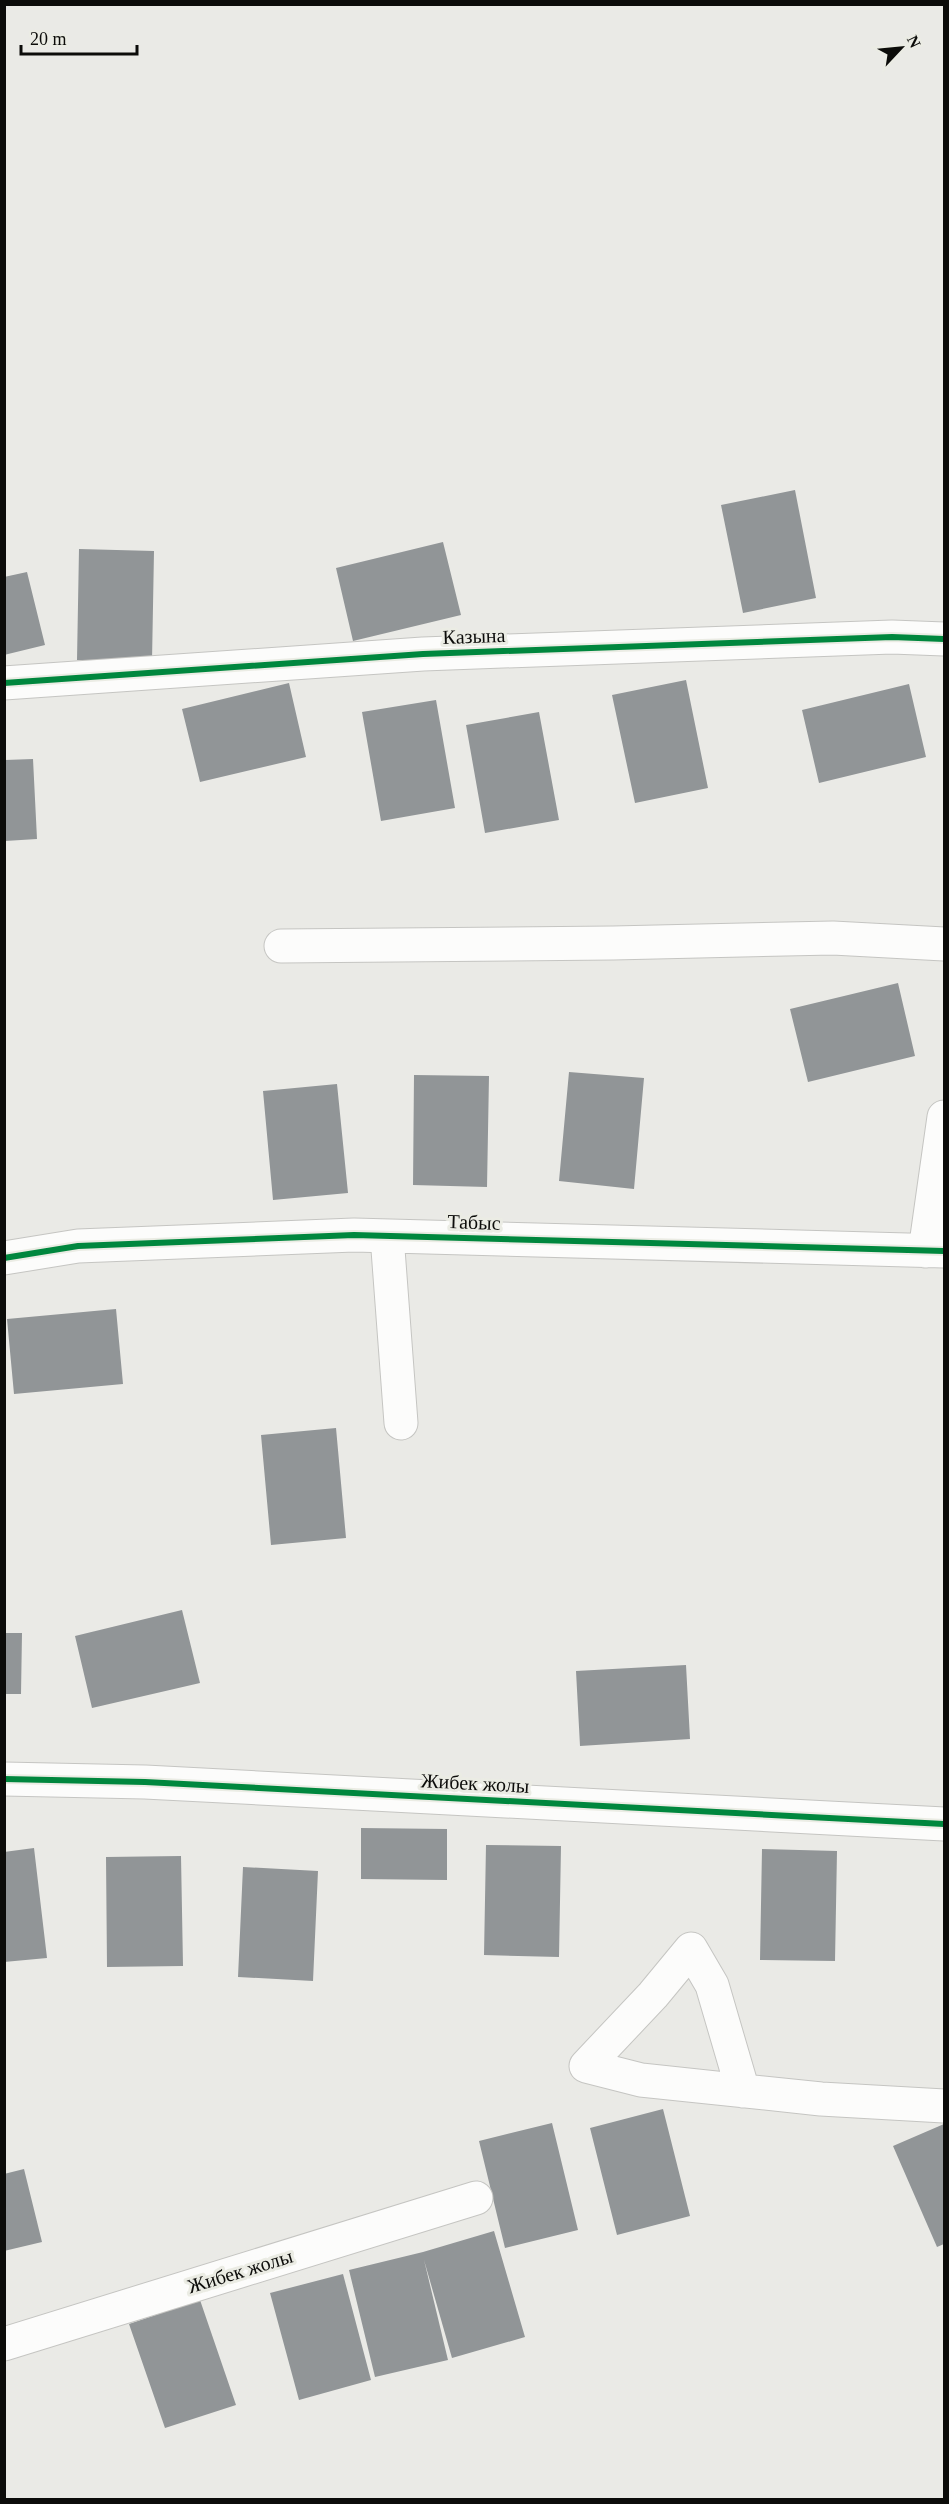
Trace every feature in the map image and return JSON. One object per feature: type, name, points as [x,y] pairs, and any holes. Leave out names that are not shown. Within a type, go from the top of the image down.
[{"type":"street","name":"Казына","points":[[4,683],[423,654],[892,637],[945,639]]},
{"type":"street","points":[[281,946],[624,943],[833,938],[945,944]]},
{"type":"street","points":[[935,1251],[945,1118]]},
{"type":"street","name":"Табыс","points":[[4,1258],[78,1246],[354,1235],[935,1251]]},
{"type":"street","points":[[387,1236],[401,1423]]},
{"type":"street","name":"Жибек жолы","points":[[4,1779],[145,1782],[945,1824]]},
{"type":"street","points":[[743,2091],[712,1984],[691,1949],[653,1995],[585,2066],[641,2080],[743,2091],[821,2099],[945,2106]]},
{"type":"street","name":"Жибек жолы","points":[[4,2344],[476,2198]]},
{"type":"building","points":[[795,490],[816,598],[743,613],[721,505]]},
{"type":"building","points":[[443,542],[461,615],[353,641],[336,568]]},
{"type":"building","points":[[79,549],[154,551],[152,661],[77,660]]},
{"type":"building","points":[[27,572],[45,645],[4,655],[4,577]]},
{"type":"building","points":[[686,680],[708,788],[635,803],[612,695]]},
{"type":"building","points":[[289,683],[306,757],[200,782],[182,709]]},
{"type":"building","points":[[909,684],[926,757],[819,783],[802,710]]},
{"type":"building","points":[[436,700],[455,808],[381,821],[362,712]]},
{"type":"building","points":[[539,712],[559,820],[485,833],[466,725]]},
{"type":"building","points":[[33,759],[37,839],[5,841],[5,760]]},
{"type":"building","points":[[898,983],[915,1056],[808,1082],[790,1009]]},
{"type":"building","points":[[569,1072],[644,1078],[634,1189],[559,1181]]},
{"type":"building","points":[[414,1075],[489,1076],[487,1187],[413,1185]]},
{"type":"building","points":[[337,1084],[348,1193],[273,1200],[263,1091]]},
{"type":"building","points":[[116,1309],[123,1384],[14,1394],[7,1319]]},
{"type":"building","points":[[336,1428],[346,1538],[271,1545],[261,1435]]},
{"type":"building","points":[[182,1610],[200,1683],[92,1708],[75,1636]]},
{"type":"building","points":[[4,1633],[22,1633],[21,1694],[4,1694]]},
{"type":"building","points":[[686,1665],[690,1739],[580,1746],[576,1671]]},
{"type":"building","points":[[361,1828],[447,1829],[447,1880],[361,1879]]},
{"type":"building","points":[[486,1845],[561,1846],[559,1957],[484,1955]]},
{"type":"building","points":[[34,1848],[47,1958],[4,1962],[4,1852]]},
{"type":"building","points":[[762,1849],[837,1851],[835,1961],[760,1960]]},
{"type":"building","points":[[181,1856],[183,1966],[107,1967],[106,1857]]},
{"type":"building","points":[[243,1867],[318,1871],[313,1981],[238,1977]]},
{"type":"building","points":[[663,2109],[690,2216],[617,2235],[590,2128]]},
{"type":"building","points":[[552,2123],[578,2230],[505,2248],[479,2141]]},
{"type":"building","points":[[944,2124],[944,2244],[937,2247],[893,2146]]},
{"type":"building","points":[[24,2169],[42,2242],[4,2251],[4,2174]]},
{"type":"building","points":[[494,2231],[525,2337],[452,2358],[424,2260],[448,2360],[375,2377],[349,2270],[423,2252]]},
{"type":"building","points":[[343,2274],[371,2380],[299,2400],[270,2293]]},
{"type":"building","points":[[200,2300],[236,2405],[165,2428],[129,2324]]},
{"type":"cycle path","points":[[4,683],[423,654],[892,637],[944,639]]},
{"type":"cycle path","points":[[4,1258],[78,1246],[354,1235],[944,1251]]},
{"type":"cycle path","points":[[4,1779],[145,1782],[944,1824]]}]
